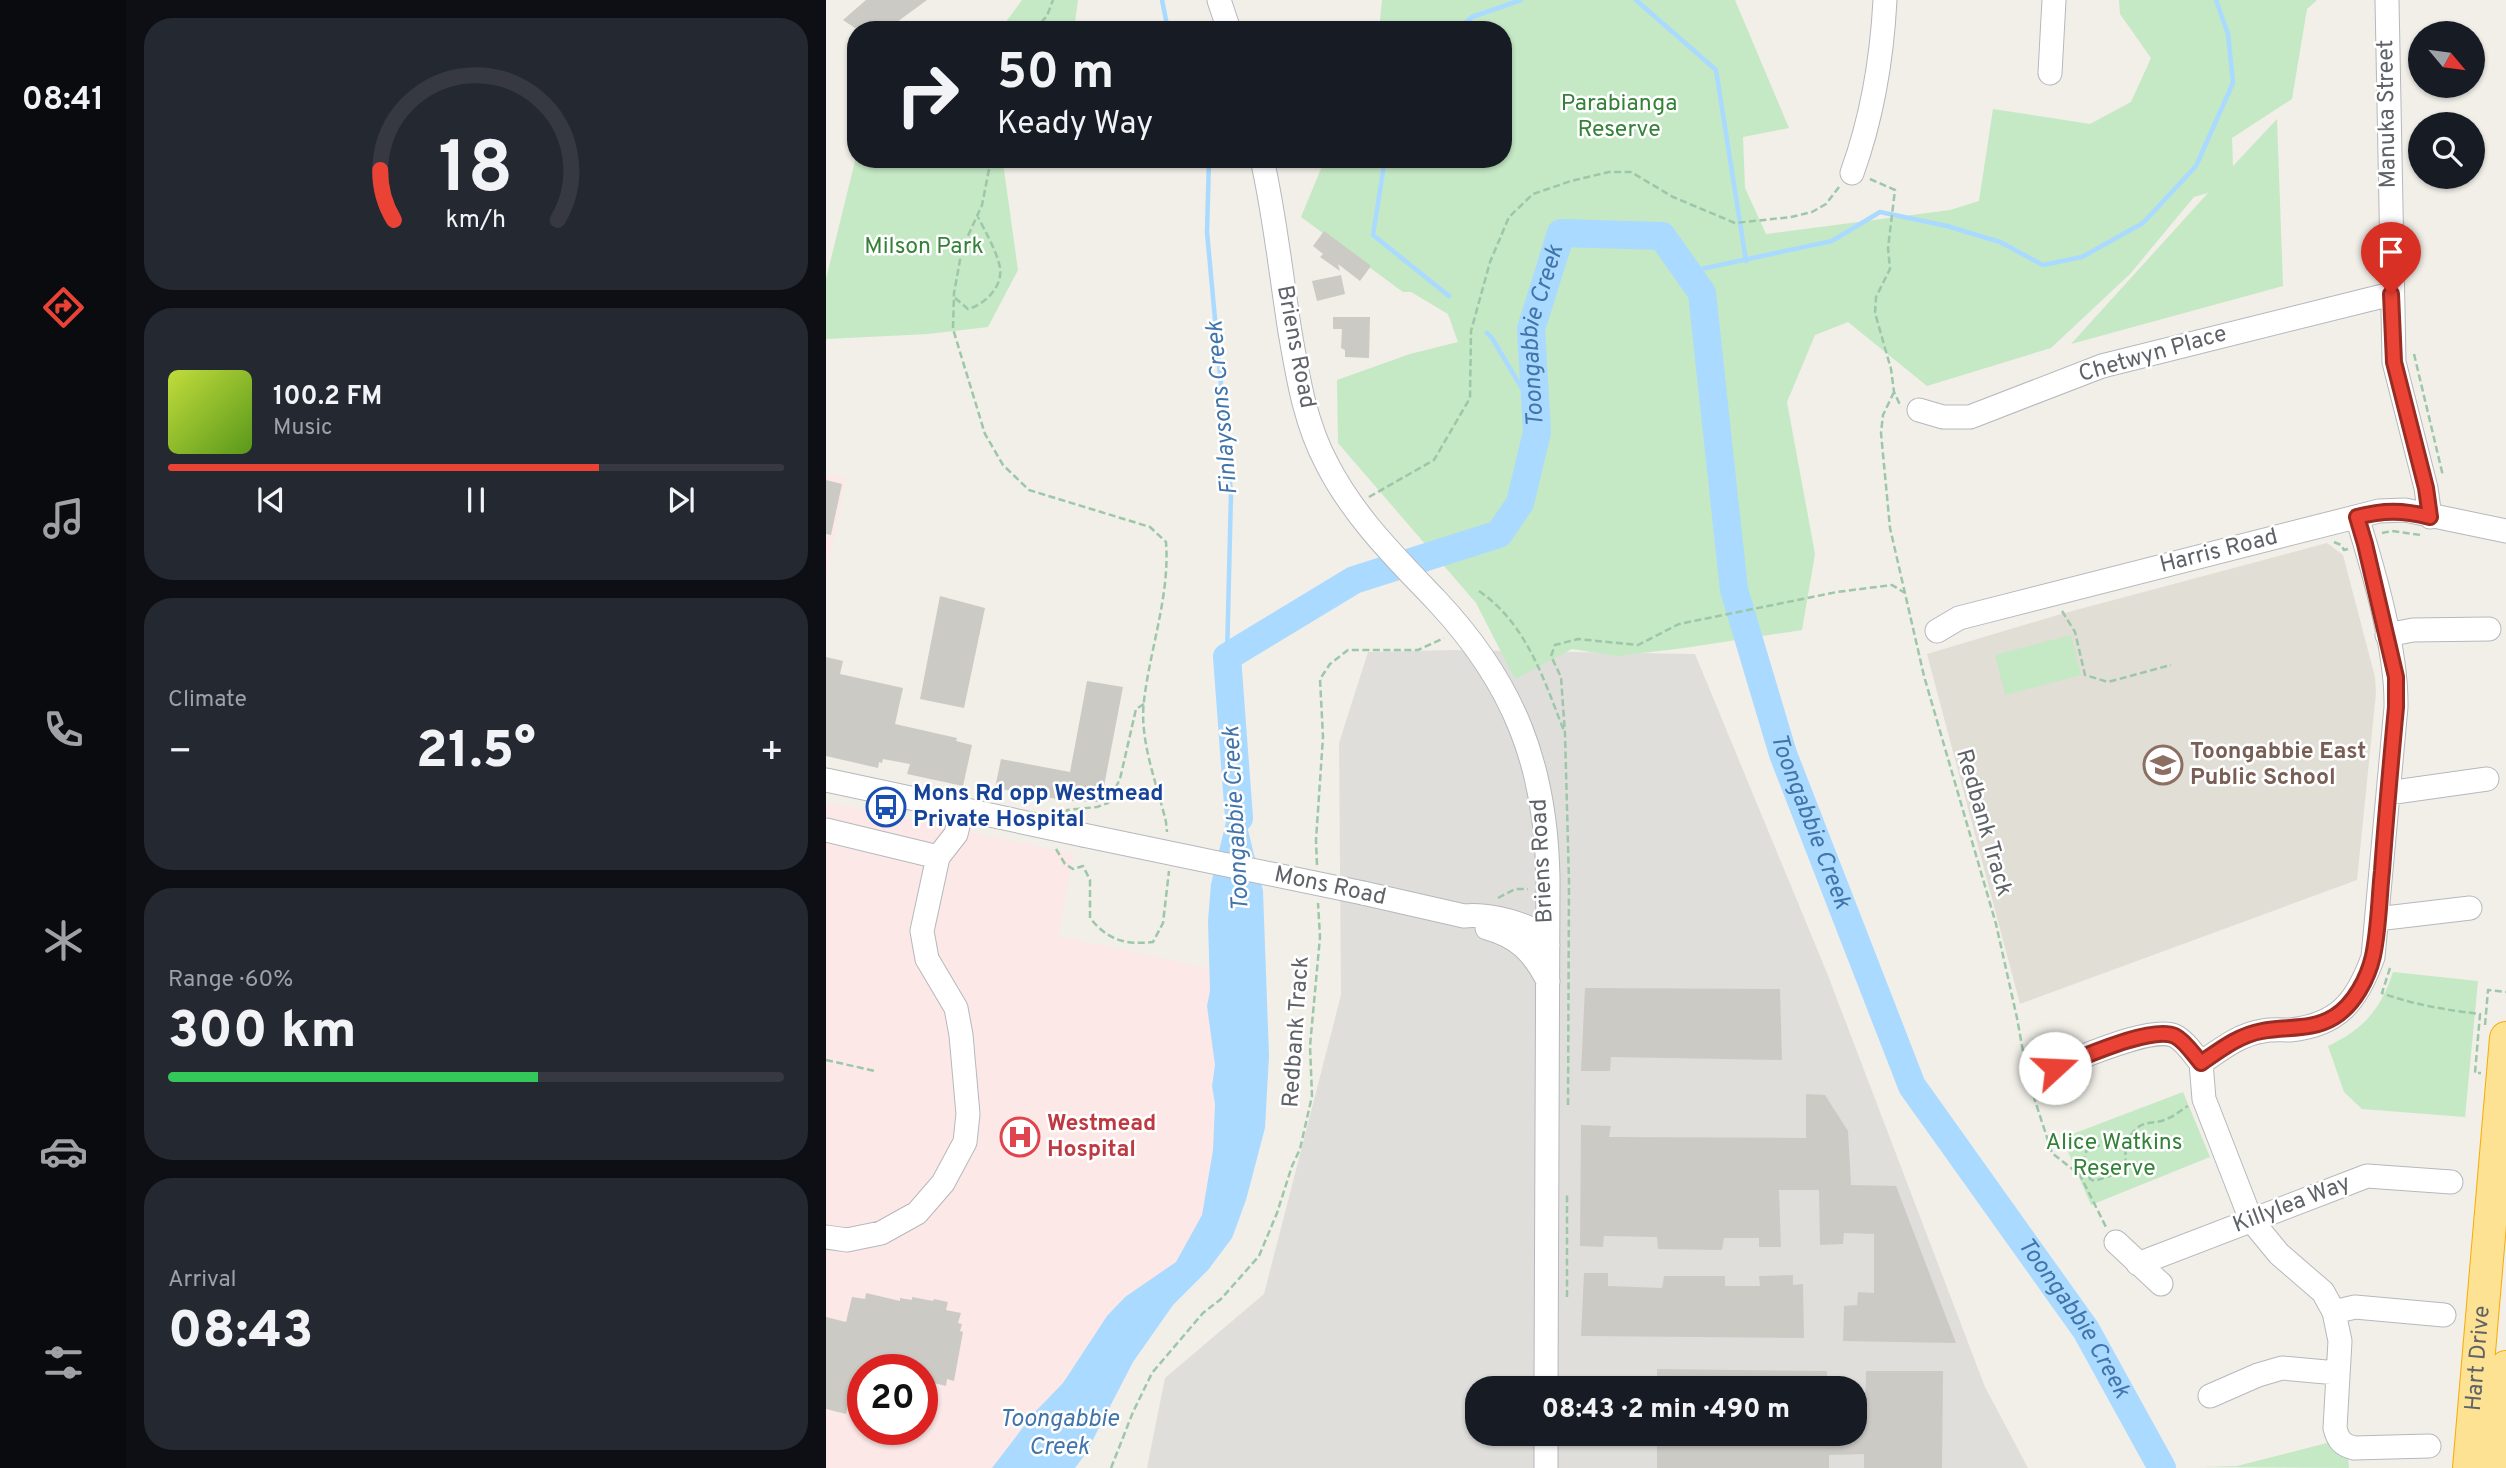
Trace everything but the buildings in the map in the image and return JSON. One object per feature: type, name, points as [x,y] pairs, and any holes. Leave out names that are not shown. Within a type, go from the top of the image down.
[{"type":"highway","name":"Hart Drive","points":[[2469,1468],[2506,1038]]},
{"type":"highway","name":"Hart Drive","points":[[2497,1468],[2506,1367]]},
{"type":"street","points":[[1219,0],[1226,21]]},
{"type":"street","points":[[1853,173],[1863,144],[1883,34],[1885,0]]},
{"type":"street","points":[[2050,73],[2054,0]]},
{"type":"street","name":"Manuka Street","points":[[2387,0],[2394,362],[2426,488],[2430,526]]},
{"type":"street","name":"Briens Road","points":[[1263,168],[1301,399],[1327,464],[1364,522],[1448,628],[1496,675],[1524,731],[1543,808],[1548,857],[1546,1376]]},
{"type":"street","name":"Chetwyn Place","points":[[1919,410],[1943,417],[1970,417],[2102,366],[2391,294]]},
{"type":"street","name":"Harris Road","points":[[1937,631],[1959,618],[2379,511],[2404,510],[2430,526],[2506,531]]},
{"type":"street","points":[[2201,1063],[2227,1044],[2262,1031],[2319,1025],[2336,1016],[2353,1000],[2363,984],[2373,957],[2396,677],[2357,517]]},
{"type":"street","points":[[2387,635],[2413,629],[2489,629]]},
{"type":"street","points":[[2388,793],[2487,779]]},
{"type":"street","name":"Mons Road","points":[[826,780],[962,809],[1060,823],[1083,835],[1464,916],[1476,915],[1518,924],[1532,929],[1548,945]]},
{"type":"street","points":[[826,1237],[847,1240],[881,1233],[916,1213],[943,1183],[965,1142],[968,1114],[956,1008],[927,959],[922,932],[939,857],[956,834],[962,809]]},
{"type":"street","points":[[826,830],[939,857]]},
{"type":"street","points":[[2377,919],[2470,908]]},
{"type":"street","name":"Mons Road","points":[[1464,916],[1477,926],[1490,929],[1523,945],[1534,957],[1548,981]]},
{"type":"street","points":[[2055,1068],[2146,1034],[2162,1032],[2178,1037],[2201,1063],[2204,1099],[2251,1220],[2279,1254],[2323,1292],[2334,1312],[2340,1341],[2335,1428],[2338,1439],[2345,1446],[2354,1448],[2429,1446]]},
{"type":"street","name":"Killylea Way","points":[[2138,1264],[2367,1177],[2451,1182]]},
{"type":"street","points":[[2116,1242],[2161,1284]]},
{"type":"street","points":[[2334,1312],[2356,1307],[2444,1315]]},
{"type":"street","points":[[2210,1396],[2258,1375],[2282,1368],[2337,1373]]},
{"type":"street","points":[[1546,1446],[1546,1468]]},
{"type":"path","points":[[1042,21],[1053,0]]},
{"type":"path","points":[[989,168],[978,217],[962,248],[954,297],[953,329],[985,434],[1003,465],[1029,489],[1059,501],[1150,527],[1166,542],[1168,568],[1144,704],[1146,737],[1167,833]]},
{"type":"path","points":[[1369,497],[1434,460],[1470,398],[1471,331],[1490,262],[1509,217],[1533,194],[1571,181],[1609,173],[1631,172],[1673,197],[1735,223],[1812,212],[1826,204],[1853,173]]},
{"type":"path","name":"Redbank Track","points":[[1853,173],[1895,190],[1888,248],[1890,269],[1876,297],[1875,313],[1891,369],[1894,392],[1883,415],[1881,433],[1890,528],[1912,625],[1996,924],[2032,1092],[2052,1153],[2080,1175],[2100,1218],[2116,1242]]},
{"type":"path","points":[[954,297],[968,309],[979,306],[997,287],[1001,270],[978,217]]},
{"type":"path","points":[[2413,351],[2444,474],[2441,483]]},
{"type":"path","points":[[2382,539],[2382,533],[2430,526]]},
{"type":"path","points":[[2324,541],[2334,542],[2344,550],[2354,547]]},
{"type":"path","points":[[1567,1110],[1569,882],[1561,677],[1550,656],[1555,645],[1578,639],[1638,645],[1679,624],[1837,592],[1892,584],[1905,593]]},
{"type":"path","points":[[1479,591],[1497,605],[1514,625],[1537,662],[1565,734]]},
{"type":"path","points":[[2063,614],[2075,632],[2085,675],[2108,682],[2171,665]]},
{"type":"path","points":[[1317,867],[1322,737],[1320,679],[1330,664],[1348,650],[1419,650],[1448,628]]},
{"type":"path","points":[[1144,704],[1136,709],[1120,779],[1108,803],[1067,810],[1060,823],[1055,848],[1060,858],[1073,869],[1083,866],[1090,880],[1090,918],[1102,932],[1130,944],[1153,942],[1163,923],[1169,867]]},
{"type":"path","name":"Redbank Track","points":[[1111,1468],[1152,1373],[1203,1313],[1221,1299],[1259,1256],[1278,1213],[1300,1149],[1312,1097],[1310,1046],[1320,937],[1318,895]]},
{"type":"path","points":[[2382,993],[2407,1002],[2480,1014]]},
{"type":"path","points":[[826,1060],[875,1071]]},
{"type":"path","points":[[2127,1142],[2107,1137],[2100,1145],[2087,1149],[2084,1159],[2090,1179],[2094,1181],[2119,1172],[2126,1163],[2127,1142],[2134,1131],[2144,1123],[2165,1120],[2204,1099]]},
{"type":"path","points":[[1567,1186],[1567,1302]]},
{"type":"shaded area","points":[[826,474],[846,478],[826,576]]},
{"type":"shaded area","name":"Toongabbie East Public School","points":[[2327,543],[2343,555],[2375,677],[2376,693],[2357,880],[2020,1004],[1927,654],[2061,614]]},
{"type":"shaded area","points":[[1454,650],[1695,654],[1827,973],[1985,1387],[2028,1468],[1147,1468],[1165,1378],[1264,1294],[1341,995],[1339,743],[1368,652]]},
{"type":"shaded area","name":"Westmead Hospital","points":[[826,802],[1074,854],[1058,936],[1208,968],[1210,991],[1207,1006],[1215,1065],[1212,1086],[1215,1104],[1213,1150],[1202,1215],[1176,1262],[1125,1297],[1107,1316],[1063,1383],[1034,1414],[992,1468],[826,1468]]},
{"type":"green space","points":[[1022,0],[1078,0],[1075,21],[1007,21]]},
{"type":"green space","name":"Parabianga Reserve","points":[[1382,0],[1735,0],[1789,128],[1743,137],[1745,188],[1766,234],[1950,210],[1979,201],[1993,109],[2090,124],[2131,102],[2151,58],[2120,14],[2119,0],[2317,0],[2307,9],[2292,99],[2232,138],[2233,166],[2277,119],[2283,286],[2071,344],[2208,193],[2194,197],[2130,274],[2051,348],[1927,386],[1848,322],[1815,335],[1787,402],[1815,554],[1802,630],[1617,656],[1572,649],[1515,679],[1476,603],[1338,443],[1337,380],[1410,354],[1458,342],[1448,314],[1411,292],[1403,292],[1301,217],[1321,168],[1512,168],[1512,21],[1380,21]]},
{"type":"green space","name":"Milson Park","points":[[853,168],[1004,168],[1018,270],[988,327],[928,334],[826,339],[826,279]]},
{"type":"green space","points":[[2071,635],[2081,675],[2005,695],[1995,655]]},
{"type":"green space","points":[[2393,972],[2478,981],[2465,1117],[2362,1109],[2344,1092],[2328,1046],[2352,1032],[2370,1016],[2383,997]]},
{"type":"green space","name":"Alice Watkins Reserve","points":[[2183,1092],[2210,1157],[2091,1205],[2062,1138]]},
{"type":"green space","points":[[2331,1442],[2348,1458],[2349,1468],[2201,1467],[2237,1466]]},
{"type":"water","name":"Toongabbie Creek","points":[[1236,781],[1263,891],[1269,1056],[1265,1128],[1246,1200],[1232,1238],[1208,1270],[1173,1305],[1133,1362],[1086,1453],[1075,1468],[992,1468],[1034,1413],[1063,1383],[1107,1316],[1125,1297],[1176,1262],[1202,1215],[1213,1150],[1215,1104],[1212,1086],[1215,1065],[1207,1006],[1210,991],[1208,921],[1211,884]]},
{"type":"waterway","name":"Finlaysons Creek","points":[[1162,0],[1166,21]]},
{"type":"waterway","points":[[1467,21],[1521,0]]},
{"type":"waterway","points":[[1636,0],[1716,70],[1746,261]]},
{"type":"waterway","points":[[1687,272],[1832,241],[1880,212],[1947,226],[2000,242],[2043,265],[2082,257],[2143,223],[2196,166],[2233,83],[2228,34],[2216,0]]},
{"type":"waterway","name":"Finlaysons Creek","points":[[1209,168],[1207,232],[1231,493],[1227,657]]},
{"type":"waterway","points":[[1384,168],[1373,235],[1449,296]]},
{"type":"waterway","name":"Toongabbie Creek","points":[[1239,818],[1227,657],[1354,580],[1499,534],[1520,503],[1537,432],[1531,329],[1561,233],[1662,236],[1702,293],[1734,590],[1783,754],[1912,1086],[2086,1330],[2162,1468]]},
{"type":"waterway","points":[[1487,333],[1536,412]]},
{"type":"place","name":"Toongabbie East Public School","points":[[2163,765]]},
{"type":"place","name":"Mons Rd opp Westmead Private Hospital","points":[[886,807]]},
{"type":"place","name":"Westmead Hospital","points":[[1020,1137]]},
{"type":"route","points":[[2055,1068],[2146,1034],[2162,1032],[2178,1037],[2201,1063],[2227,1044],[2262,1031],[2319,1025],[2336,1016],[2353,1000],[2363,984],[2373,957],[2396,707],[2396,677],[2357,517],[2379,511],[2404,510],[2430,517],[2426,488],[2394,362],[2391,294]]}]
